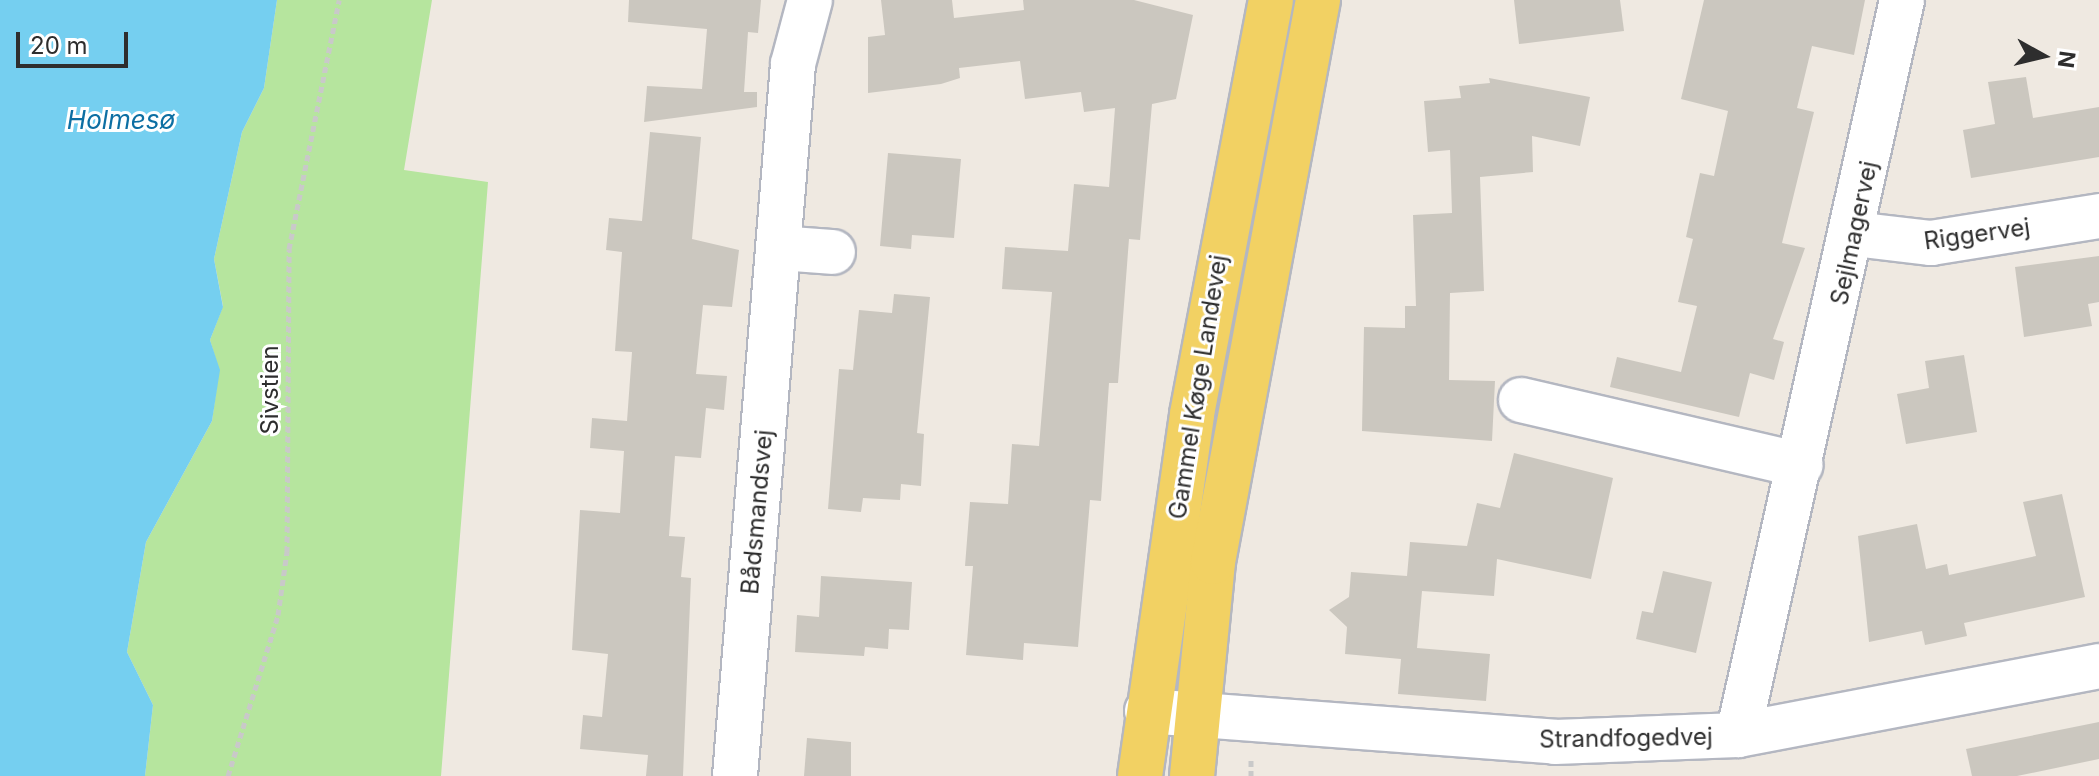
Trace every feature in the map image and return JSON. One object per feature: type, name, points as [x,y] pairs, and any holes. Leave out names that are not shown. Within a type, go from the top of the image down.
[{"type":"main road","name":"Gammel Køge Landevej","points":[[1140,776],[1147,711],[1206,336],[1271,0]]},
{"type":"main road","name":"Gammel Køge Landevej","points":[[1192,776],[1195,715],[1216,547],[1318,0]]},
{"type":"street","name":"Bådsmandsvej","points":[[735,776],[793,64],[810,0]]},
{"type":"street","name":"Sejlmagervej","points":[[1738,735],[1854,234],[1902,0]]},
{"type":"street","name":"Riggervej","points":[[1854,234],[1931,243],[2099,216]]},
{"type":"street","points":[[779,248],[833,252]]},
{"type":"street","points":[[1521,400],[1801,465]]},
{"type":"street","name":"Strandfogedvej","points":[[1147,711],[1555,742],[1738,735],[2099,666]]},
{"type":"path","name":"Sivstien","points":[[228,776],[278,615],[287,552],[289,249],[339,0]]},
{"type":"green space","points":[[277,0],[432,0],[404,170],[488,182],[441,776],[145,776],[153,705],[127,652],[146,542],[212,421],[219,370],[210,340],[223,306],[214,259],[242,132],[264,88]]},
{"type":"water","name":"Holmesø","points":[[0,0],[277,0],[264,88],[242,132],[214,259],[223,307],[210,340],[220,370],[212,421],[146,542],[127,652],[153,705],[145,776],[0,776]]},
{"type":"building","points":[[629,0],[761,0],[758,33],[748,32],[744,92],[757,92],[757,107],[644,122],[647,86],[702,89],[707,29],[628,22]]},
{"type":"building","points":[[881,0],[952,0],[954,18],[1024,10],[1023,0],[1134,0],[1193,15],[1176,99],[1152,104],[1140,240],[1129,239],[1118,383],[1109,383],[1101,501],[1090,500],[1078,647],[1024,643],[1023,660],[966,655],[973,566],[965,566],[970,502],[1008,504],[1012,444],[1039,446],[1052,292],[1002,289],[1005,247],[1068,251],[1074,184],[1109,187],[1115,108],[1084,112],[1081,92],[1025,99],[1020,61],[959,68],[960,78],[941,84],[868,93],[868,37],[885,35]]},
{"type":"building","points":[[1514,0],[1620,0],[1624,31],[1519,44]]},
{"type":"building","points":[[1704,0],[1865,0],[1854,55],[1812,46],[1797,108],[1814,112],[1782,243],[1805,248],[1773,339],[1784,342],[1774,380],[1750,373],[1739,417],[1610,387],[1617,357],[1681,372],[1697,306],[1678,302],[1693,239],[1686,237],[1700,173],[1714,176],[1728,111],[1681,99]]},
{"type":"building","points":[[2026,77],[2033,118],[2099,107],[2099,157],[1971,178],[1963,130],[1995,124],[1988,82]]},
{"type":"building","points":[[1489,78],[1590,97],[1580,146],[1532,136],[1533,172],[1480,177],[1484,291],[1450,293],[1449,380],[1495,381],[1492,441],[1362,431],[1364,327],[1405,328],[1405,306],[1416,306],[1413,215],[1452,213],[1450,150],[1428,152],[1424,101],[1461,98],[1459,86],[1490,83]]},
{"type":"building","points":[[650,132],[701,137],[692,239],[739,250],[732,307],[703,305],[696,374],[727,376],[724,410],[706,408],[701,458],[675,456],[669,536],[685,537],[681,577],[691,578],[683,776],[646,776],[648,755],[580,749],[583,715],[602,717],[608,654],[572,650],[580,510],[620,513],[624,451],[590,448],[592,418],[627,421],[632,352],[615,351],[622,252],[606,250],[609,218],[642,221]]},
{"type":"building","points":[[888,153],[961,159],[954,238],[912,235],[911,249],[880,246]]},
{"type":"building","points":[[2099,256],[2099,302],[2088,304],[2092,326],[2024,337],[2015,267]]},
{"type":"building","points":[[894,294],[930,297],[917,433],[924,434],[921,486],[901,484],[900,500],[863,498],[861,512],[828,509],[839,369],[853,370],[859,310],[892,313]]},
{"type":"building","points":[[1964,355],[1977,432],[1906,444],[1897,394],[1929,388],[1925,361]]},
{"type":"building","points":[[1514,453],[1613,478],[1591,579],[1497,559],[1494,596],[1422,591],[1417,648],[1490,654],[1486,701],[1398,694],[1401,659],[1345,654],[1347,627],[1329,610],[1349,597],[1351,572],[1407,576],[1410,542],[1467,546],[1477,503],[1500,508]]},
{"type":"building","points":[[2062,494],[2085,597],[1964,623],[1967,636],[1925,645],[1922,631],[1869,642],[1858,536],[1917,524],[1926,569],[1947,564],[1949,575],[2036,556],[2023,502]]},
{"type":"building","points":[[1663,571],[1712,582],[1696,653],[1636,639],[1642,611],[1653,613]]},
{"type":"building","points":[[821,576],[912,582],[909,630],[889,629],[888,649],[865,647],[864,656],[795,652],[797,615],[819,617]]},
{"type":"building","points":[[2099,722],[2099,759],[2017,776],[1972,776],[1966,749]]},
{"type":"building","points":[[807,738],[851,742],[851,776],[804,776]]}]
